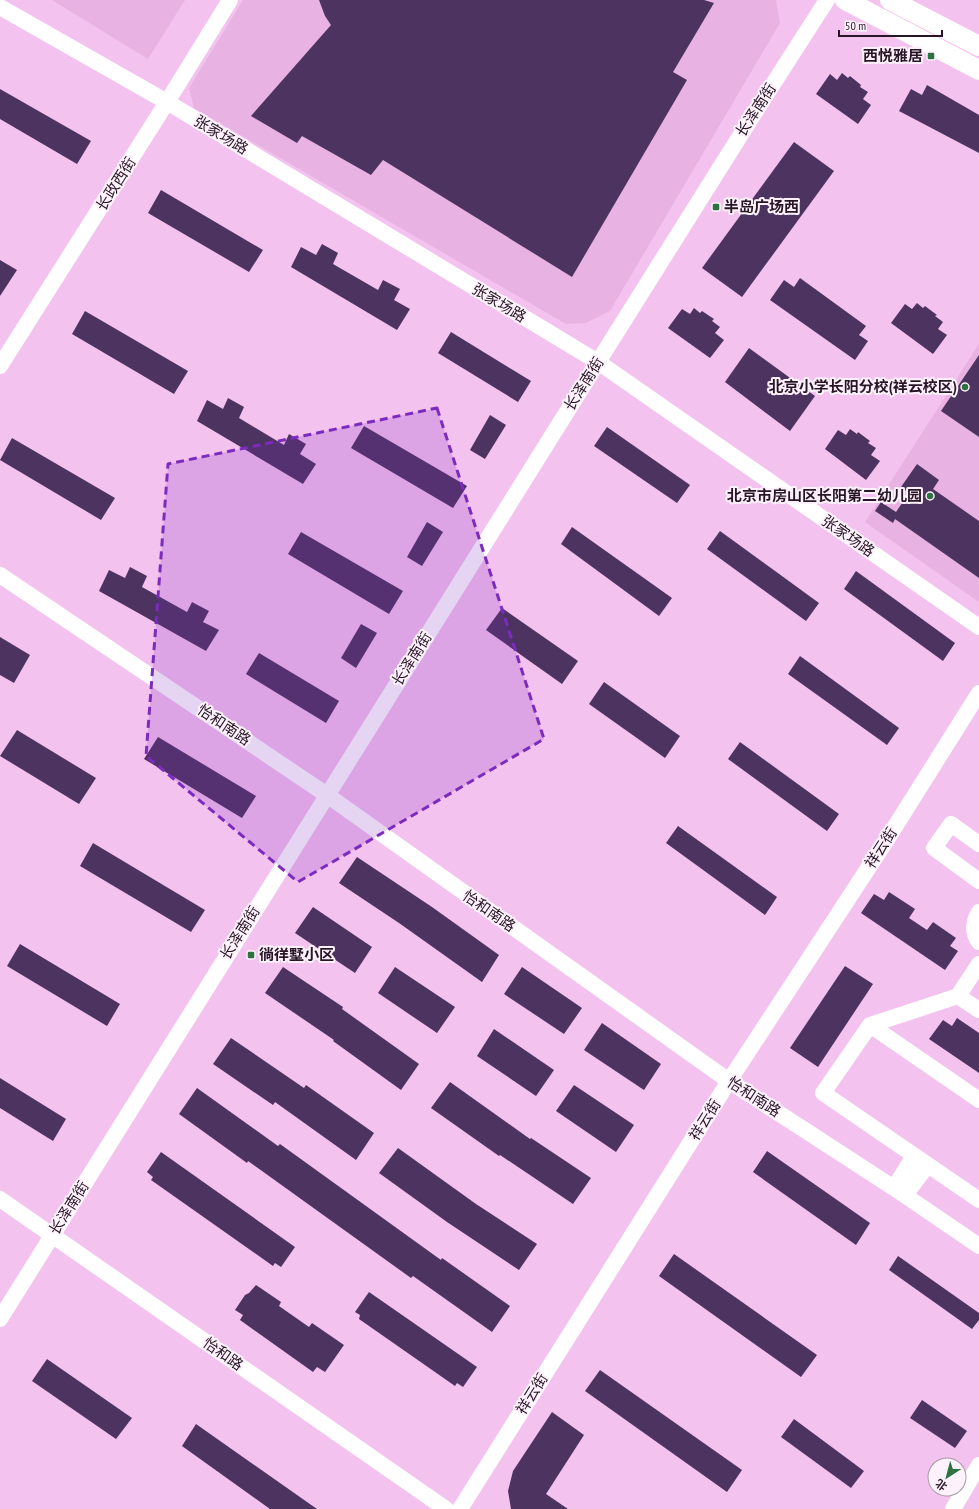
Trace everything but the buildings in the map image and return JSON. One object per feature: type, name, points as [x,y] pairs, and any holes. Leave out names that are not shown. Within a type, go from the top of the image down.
[{"type":"main road","points":[[845,0],[979,70]]},
{"type":"main road","points":[[890,0],[979,46]]},
{"type":"street","name":"长政西街","points":[[0,366],[230,0]]},
{"type":"street","name":"长泽南街","points":[[0,1319],[598,362],[827,0]]},
{"type":"street","name":"张家场路","points":[[0,7],[167,102],[598,362],[979,627]]},
{"type":"street","name":"怡和南路","points":[[0,574],[327,795],[729,1081],[900,1192],[979,1246]]},
{"type":"street","name":"祥云街","points":[[460,1509],[729,1081],[886,841],[979,693]]},
{"type":"street","points":[[979,844],[951,824],[934,848],[979,881]]},
{"type":"street","points":[[979,912],[975,919],[974,926],[974,933],[979,942]]},
{"type":"street","points":[[979,964],[958,996],[870,1025],[823,1093],[979,1200]]},
{"type":"street","points":[[958,996],[979,1010]]},
{"type":"street","points":[[870,1025],[979,1100]]},
{"type":"street","points":[[900,1192],[914,1156]]},
{"type":"street","points":[[900,1192],[928,1165]]},
{"type":"street","name":"怡和路","points":[[0,1199],[446,1509]]},
{"type":"street","points":[[953,1509],[979,1465]]},
{"type":"highlighted area","points":[[437,408],[544,739],[298,882],[146,756],[168,464]]},
{"type":"shaded area","points":[[52,0],[185,0],[148,59]]},
{"type":"shaded area","points":[[243,0],[776,0],[780,23],[610,311],[586,323],[566,324],[194,108],[189,88]]},
{"type":"shaded area","name":"北京市房山区长阳第二幼儿园","points":[[979,344],[979,602],[865,522]]},
{"type":"place","name":"西悦雅居","points":[[931,56]]},
{"type":"place","name":"半岛广场西","points":[[716,207]]},
{"type":"place","name":"北京小学长阳分校(祥云校区)","points":[[965,387]]},
{"type":"place","name":"北京市房山区长阳第二幼儿园","points":[[930,496]]},
{"type":"place","name":"徜徉墅小区","points":[[251,955]]}]
